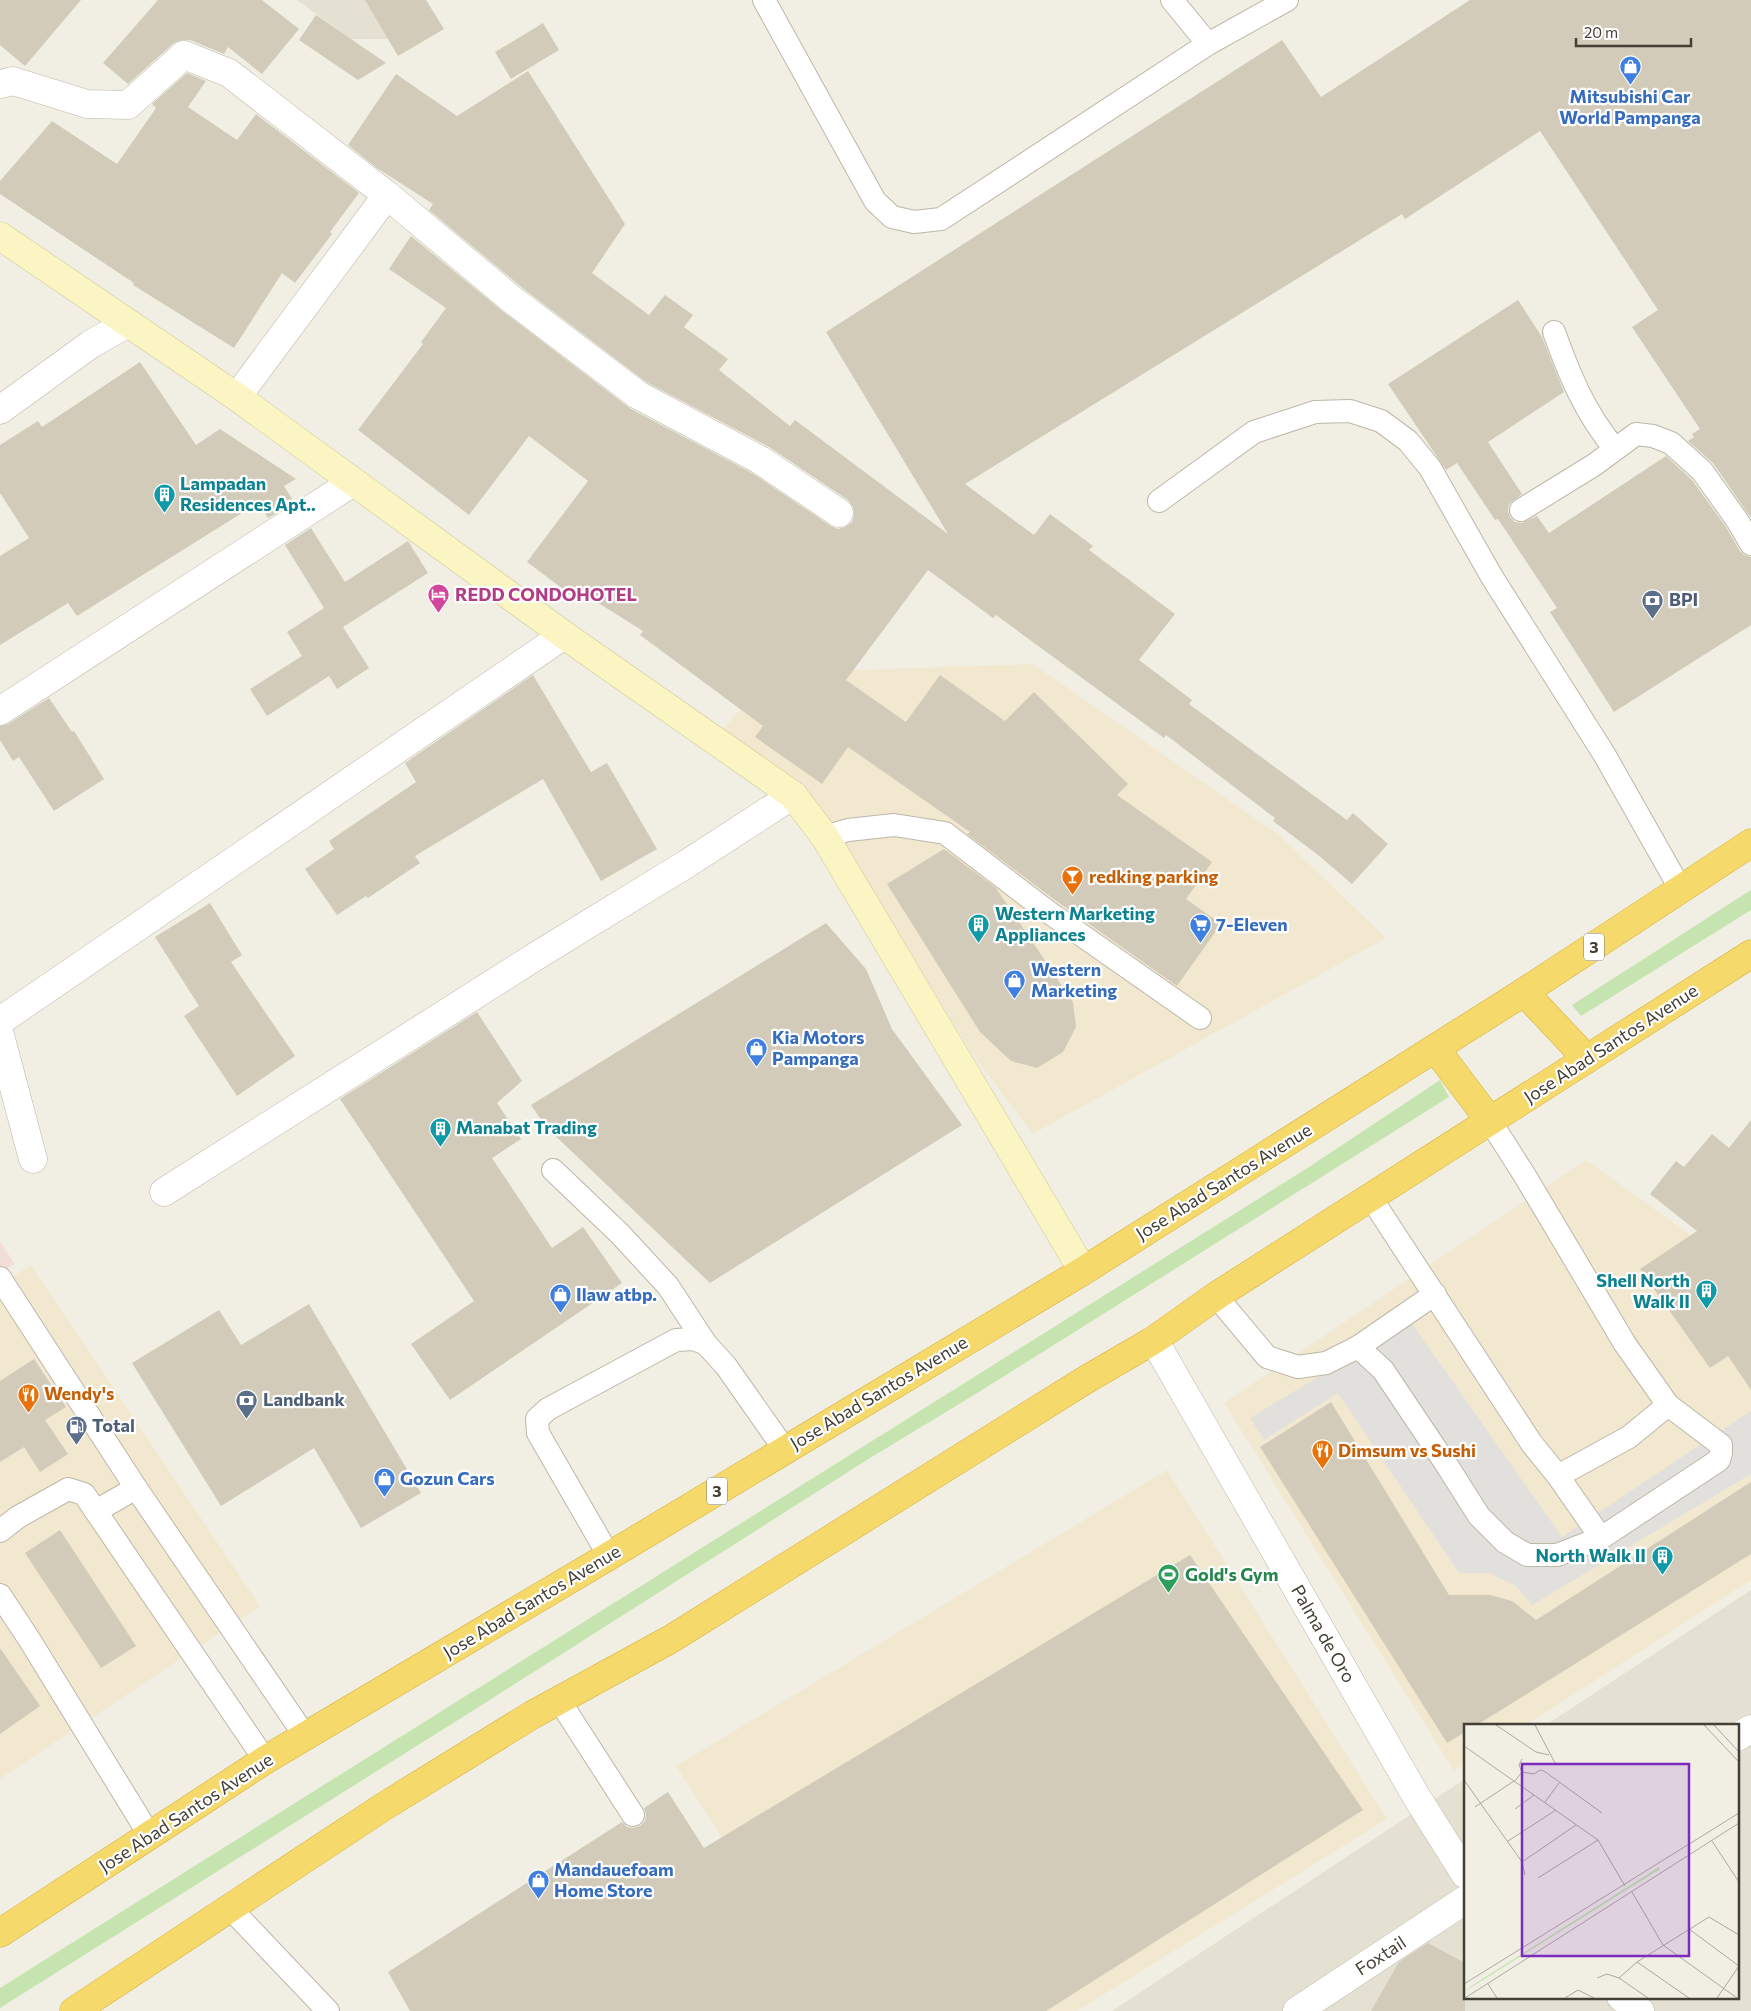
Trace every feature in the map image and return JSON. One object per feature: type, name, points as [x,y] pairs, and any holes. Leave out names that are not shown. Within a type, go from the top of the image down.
[{"type":"highway","name":"Jose Abad Santos Avenue","points":[[0,1933],[265,1760],[1083,1271],[1524,992],[1751,843]]},
{"type":"highway","name":"Jose Abad Santos Avenue","points":[[74,2011],[382,1807],[559,1700],[671,1639],[1079,1384],[1154,1340],[1216,1296],[1751,954]]},
{"type":"highway","points":[[1524,992],[1587,1059]]},
{"type":"highway","points":[[1435,1048],[1490,1121]]},
{"type":"main road","points":[[0,236],[237,397],[564,634],[793,795],[825,837],[1083,1271]]},
{"type":"street","points":[[0,84],[13,81],[87,104],[128,105],[184,55],[230,74],[387,195],[515,302],[638,395],[760,460],[838,513]]},
{"type":"street","points":[[237,397],[387,195]]},
{"type":"street","points":[[0,410],[91,344],[128,323]]},
{"type":"street","points":[[0,711],[353,482]]},
{"type":"street","points":[[0,1021],[564,634]]},
{"type":"street","points":[[164,1192],[793,795]]},
{"type":"street","points":[[0,1035],[33,1159]]},
{"type":"street","name":"Palma de Oro","points":[[1154,1340],[1416,1796],[1464,1872]]},
{"type":"street","points":[[1738,1736],[1751,1729]]},
{"type":"street","name":"Foxtail","points":[[1297,2011],[1464,1901]]},
{"type":"street","points":[[1622,1998],[1640,2011]]},
{"type":"lane","points":[[764,0],[875,201],[892,217],[914,222],[941,220],[1208,44],[1287,0]]},
{"type":"lane","points":[[1172,0],[1208,44]]},
{"type":"lane","points":[[1554,332],[1581,400],[1598,428],[1615,449]]},
{"type":"lane","points":[[1159,501],[1254,432],[1315,412],[1350,411],[1381,421],[1388,426],[1408,441],[1430,468],[1497,584],[1604,754],[1681,890]]},
{"type":"lane","points":[[1521,510],[1594,465],[1636,434],[1653,436],[1671,443],[1702,471],[1737,520],[1751,544]]},
{"type":"lane","points":[[825,837],[848,830],[894,824],[945,834],[1061,921],[1200,1018]]},
{"type":"lane","points":[[1358,1347],[1382,1370],[1479,1516],[1505,1542],[1527,1555],[1557,1555],[1601,1538],[1719,1460],[1722,1452],[1721,1445],[1668,1405],[1625,1344],[1490,1121]]},
{"type":"lane","points":[[553,1170],[620,1234],[668,1286],[706,1344],[726,1366],[785,1450]]},
{"type":"lane","points":[[1371,1198],[1532,1444],[1558,1476],[1601,1538]]},
{"type":"lane","points":[[0,1278],[136,1488],[305,1736]]},
{"type":"lane","points":[[1216,1296],[1267,1357],[1298,1367],[1326,1363],[1358,1347],[1435,1294]]},
{"type":"lane","points":[[609,1556],[538,1433],[537,1419],[548,1409],[676,1340],[694,1339],[706,1344]]},
{"type":"lane","points":[[1558,1476],[1629,1437],[1668,1405]]},
{"type":"lane","points":[[96,1511],[136,1488]]},
{"type":"lane","points":[[0,1531],[18,1517],[68,1489],[84,1494],[265,1760]]},
{"type":"lane","points":[[0,1595],[150,1836]]},
{"type":"lane","points":[[559,1700],[633,1815]]},
{"type":"lane","points":[[230,1908],[328,2011]]},
{"type":"shaded area","points":[[297,0],[392,0],[412,39],[350,39]]},
{"type":"shaded area","points":[[803,640],[853,670],[1033,664],[1279,835],[1386,938],[1033,1134],[971,1052],[853,857],[720,732]]},
{"type":"shaded area","name":"North Walk II","points":[[1586,1160],[1751,1278],[1751,1580],[1528,1724],[1464,1724],[1464,1765],[1454,1771],[1224,1403]]},
{"type":"shaded area","points":[[0,1242],[15,1264],[0,1272]]},
{"type":"shaded area","name":"Total","points":[[31,1265],[260,1606],[0,1779],[0,1285]]},
{"type":"shaded area","points":[[1410,1321],[1562,1537],[1751,1411],[1751,1474],[1532,1605],[1516,1586],[1489,1573],[1459,1573],[1338,1393],[1264,1440],[1250,1418]]},
{"type":"shaded area","points":[[1167,1470],[1387,1819],[1077,2011],[833,2011],[676,1766]]},
{"type":"shaded area","points":[[1751,1590],[1751,2011],[1112,2011],[1464,1780],[1464,1998],[1738,1998],[1738,1724],[1548,1724]]},
{"type":"green space","points":[[1751,890],[1751,910],[1581,1016],[1572,1005]]},
{"type":"green space","points":[[1440,1080],[1449,1097],[974,1395],[870,1458],[0,2008],[0,1988],[1309,1167]]},
{"type":"building","points":[[0,0],[81,0],[25,66],[0,45]]},
{"type":"building","points":[[158,0],[262,0],[299,29],[262,74],[228,47],[224,54],[190,40],[182,40],[174,43],[128,84],[103,63]]},
{"type":"building","points":[[365,0],[426,0],[444,29],[398,56]]},
{"type":"building","points":[[1470,0],[1751,0],[1751,518],[1713,463],[1688,441],[1694,437],[1692,434],[1700,429],[1632,327],[1658,310],[1540,131],[1405,219],[1402,214],[965,484],[1034,535],[1050,514],[1093,546],[1089,550],[1175,614],[1139,660],[1192,700],[1189,704],[1347,820],[1353,813],[1388,844],[1352,884],[1273,821],[1275,818],[1166,735],[1164,738],[996,615],[993,618],[928,570],[846,680],[906,722],[940,675],[1005,721],[1034,692],[1128,784],[1117,795],[1212,862],[1186,899],[1221,924],[1177,986],[1055,900],[967,834],[970,832],[848,747],[822,784],[755,737],[763,726],[640,635],[643,631],[584,594],[579,601],[527,562],[588,481],[529,436],[469,515],[358,430],[423,344],[421,342],[446,308],[389,269],[411,236],[506,314],[631,409],[752,473],[831,526],[838,529],[845,527],[852,522],[854,515],[853,507],[848,500],[769,447],[646,382],[525,290],[429,210],[433,204],[377,168],[348,145],[396,74],[457,116],[528,71],[625,224],[592,273],[649,315],[665,295],[693,315],[684,327],[728,359],[719,370],[790,426],[795,420],[948,534],[826,332],[1282,40],[1321,97]]},
{"type":"building","points":[[316,15],[386,63],[358,80],[299,40]]},
{"type":"building","points":[[543,23],[559,50],[511,79],[495,52]]},
{"type":"building","points":[[187,73],[206,81],[188,107],[237,140],[256,114],[359,193],[330,232],[332,234],[295,283],[282,273],[234,348],[133,285],[134,283],[0,194],[0,181],[52,121],[117,164],[156,108],[152,104]]},
{"type":"building","points":[[1518,300],[1542,337],[1564,392],[1488,442],[1522,494],[1509,504],[1508,511],[1510,517],[1515,522],[1522,523],[1537,516],[1549,533],[1666,456],[1692,480],[1726,527],[1740,551],[1744,555],[1751,557],[1751,625],[1614,712],[1550,612],[1557,608],[1498,519],[1495,520],[1457,463],[1446,470],[1388,384]]},
{"type":"building","points":[[140,362],[196,445],[220,429],[296,479],[284,486],[294,502],[268,518],[258,503],[77,616],[68,603],[0,645],[0,556],[29,538],[0,493],[0,445],[38,421],[42,427]]},
{"type":"building","points":[[311,528],[345,582],[408,541],[428,573],[343,627],[369,668],[337,689],[329,676],[267,716],[250,689],[302,656],[287,632],[324,608],[285,545]]},
{"type":"building","points":[[533,675],[591,772],[607,763],[657,849],[601,881],[543,779],[415,856],[420,863],[368,898],[366,896],[337,915],[305,869],[334,849],[329,841],[416,782],[405,763]]},
{"type":"building","points":[[49,698],[72,732],[74,731],[104,779],[54,811],[19,757],[13,761],[0,740],[0,726],[8,724]]},
{"type":"building","name":"Western Marketing Appliances","points":[[944,849],[996,888],[1073,1002],[1076,1027],[1063,1052],[1037,1068],[1011,1061],[980,1032],[887,884]]},
{"type":"building","points":[[210,903],[242,955],[231,962],[295,1056],[237,1096],[184,1016],[199,1006],[155,937]]},
{"type":"building","name":"Kia Motors Pampanga","points":[[826,923],[866,969],[892,1029],[962,1125],[710,1283],[546,1127],[531,1105]]},
{"type":"building","name":"Manabat Trading","points":[[477,1012],[522,1081],[497,1103],[521,1139],[492,1158],[552,1248],[583,1227],[622,1283],[450,1400],[411,1344],[474,1301],[340,1099]]},
{"type":"building","points":[[1751,1120],[1751,1390],[1728,1356],[1710,1368],[1640,1269],[1697,1231],[1650,1194],[1676,1161],[1684,1167],[1712,1134],[1729,1148]]},
{"type":"building","points":[[309,1304],[421,1493],[361,1528],[314,1448],[221,1506],[132,1363],[219,1310],[241,1345]]},
{"type":"building","name":"Wendy's","points":[[34,1359],[66,1407],[45,1420],[68,1454],[40,1472],[24,1447],[0,1462],[0,1381]]},
{"type":"building","name":"North Walk II","points":[[1331,1402],[1449,1595],[1490,1595],[1512,1601],[1536,1620],[1751,1482],[1751,1554],[1479,1724],[1464,1724],[1464,1733],[1447,1743],[1260,1447]]},
{"type":"building","points":[[60,1530],[136,1646],[101,1668],[25,1553]]},
{"type":"building","points":[[1190,1555],[1363,1810],[1046,2011],[410,2011],[388,1972],[622,1822],[627,1827],[640,1826],[645,1821],[646,1814],[644,1808],[668,1792],[704,1848]]},
{"type":"building","points":[[0,1648],[40,1706],[0,1734]]},
{"type":"building","points":[[1428,1943],[1464,1962],[1465,2011],[1371,2011],[1399,1962]]},
{"type":"place","name":"Mitsubishi Car World Pampanga","points":[[1630,86]]},
{"type":"place","name":"Lampadan Residences Apt..","points":[[164,513]]},
{"type":"place","name":"REDD CONDOHOTEL","points":[[439,614]]},
{"type":"place","name":"BPI","points":[[1653,619]]},
{"type":"place","name":"redking parking","points":[[1073,896]]},
{"type":"place","name":"Western Marketing Appliances","points":[[979,943]]},
{"type":"place","name":"7-Eleven","points":[[1200,944]]},
{"type":"place","name":"Western Marketing","points":[[1015,999]]},
{"type":"place","name":"Kia Motors Pampanga","points":[[756,1067]]},
{"type":"place","name":"Manabat Trading","points":[[440,1147]]},
{"type":"place","name":"Shell North Walk II","points":[[1706,1310]]},
{"type":"place","name":"Ilaw atbp.","points":[[560,1314]]},
{"type":"place","name":"Wendy's","points":[[28,1413]]},
{"type":"place","name":"Landbank","points":[[247,1419]]},
{"type":"place","name":"Total","points":[[76,1445]]},
{"type":"place","name":"Dimsum vs Sushi","points":[[1322,1470]]},
{"type":"place","name":"Gozun Cars","points":[[384,1498]]},
{"type":"place","name":"North Walk II","points":[[1662,1575]]},
{"type":"place","name":"Gold's Gym","points":[[1169,1594]]},
{"type":"place","name":"Mandauefoam Home Store","points":[[538,1899]]}]
